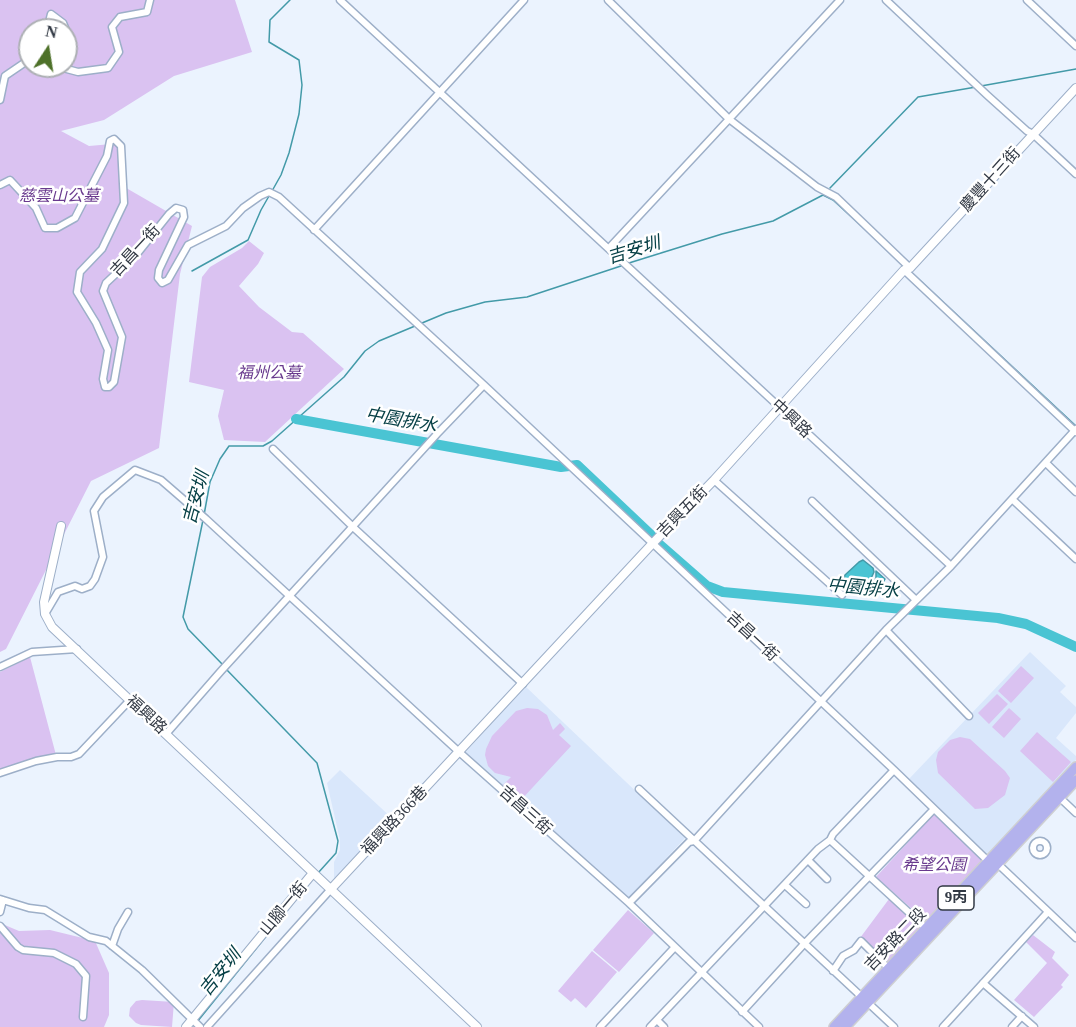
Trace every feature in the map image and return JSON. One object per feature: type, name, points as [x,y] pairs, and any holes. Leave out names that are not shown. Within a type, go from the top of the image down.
[{"type":"main road","name":"吉安路二段","points":[[834,1027],[865,1000],[930,932],[1057,794],[1076,767]]},
{"type":"main road","name":"吉安路二段","points":[[1057,794],[1076,780]]},
{"type":"main road","name":"吉安路二段","points":[[845,1027],[865,1000]]},
{"type":"street","points":[[78,72],[108,68],[119,52],[112,27],[120,17],[147,12],[150,0]]},
{"type":"street","points":[[340,0],[609,248],[840,0]]},
{"type":"street","points":[[314,230],[524,0]]},
{"type":"street","points":[[608,0],[729,119],[817,187],[836,197],[1075,431],[951,566],[886,630],[694,841],[689,842],[629,903]]},
{"type":"street","points":[[886,0],[1024,129],[1033,134],[1076,174]]},
{"type":"street","points":[[1027,0],[1076,46]]},
{"type":"street","points":[[0,100],[5,76],[18,67]]},
{"type":"street","name":"慶豐十三街","points":[[907,269],[1076,88]]},
{"type":"street","name":"吉昌一街","points":[[0,185],[10,180],[36,208],[45,228],[57,228],[75,218],[107,156],[110,141],[114,139],[121,146],[124,204],[102,249],[80,272],[77,292],[96,323],[108,350],[103,380],[105,387],[110,387],[114,382],[122,337],[104,291],[106,283],[137,254],[169,214],[176,208],[183,210],[184,217],[159,270],[158,278],[162,283],[168,280],[188,245],[226,226],[243,208],[260,196],[268,192],[279,197],[484,385],[933,809],[1076,938]]},
{"type":"street","name":"中興路","points":[[609,248],[951,566]]},
{"type":"street","name":"吉興五街","points":[[458,751],[524,684],[907,269]]},
{"type":"street","points":[[166,734],[484,385]]},
{"type":"street","points":[[273,449],[353,527],[524,684]]},
{"type":"street","points":[[1046,463],[1076,492]]},
{"type":"street","name":"吉昌三街","points":[[45,614],[58,592],[75,586],[82,590],[90,586],[99,569],[103,557],[94,511],[103,497],[135,470],[161,480],[458,751],[629,903],[759,1027]]},
{"type":"street","points":[[714,480],[842,595]]},
{"type":"street","points":[[1012,499],[1076,559]]},
{"type":"street","points":[[812,501],[917,598]]},
{"type":"street","points":[[45,614],[46,590],[61,526]]},
{"type":"street","name":"福興路","points":[[45,614],[52,627],[477,1027]]},
{"type":"street","points":[[886,630],[969,716]]},
{"type":"street","points":[[0,667],[32,652],[78,649]]},
{"type":"street","points":[[0,773],[36,761],[80,754],[130,700]]},
{"type":"street","name":"福興路366巷","points":[[331,889],[458,751]]},
{"type":"street","points":[[650,1027],[894,770]]},
{"type":"street","points":[[639,789],[894,1027]]},
{"type":"street","points":[[1057,794],[1076,813]]},
{"type":"street","points":[[742,1012],[933,809]]},
{"type":"street","points":[[1023,831],[1036,842]]},
{"type":"street","points":[[830,840],[930,932]]},
{"type":"street","points":[[808,860],[827,879]]},
{"type":"street","name":"山腳一街","points":[[186,1027],[316,876]]},
{"type":"street","points":[[784,885],[806,904]]},
{"type":"street","points":[[207,1027],[331,889]]},
{"type":"street","points":[[0,912],[1,900],[45,910],[78,932],[106,941],[142,970],[200,1027]]},
{"type":"street","points":[[112,946],[118,929],[128,912]]},
{"type":"street","points":[[943,1027],[1047,913]]},
{"type":"street","points":[[0,926],[22,950],[54,953],[76,964],[86,976],[83,1017]]},
{"type":"street","points":[[833,971],[836,963],[854,950],[861,941],[884,964]]},
{"type":"street","points":[[600,1027],[674,948]]},
{"type":"street","points":[[982,983],[1034,1027]]},
{"type":"street","points":[[1012,1027],[1022,1016]]},
{"type":"street","points":[[657,1020],[664,1027]]},
{"type":"shaded area","points":[[1030,652],[1066,686],[1060,692],[1076,707],[1076,713],[1056,738],[1076,756],[1076,760],[989,856],[908,780]]},
{"type":"shaded area","points":[[525,686],[685,838],[626,902],[464,754]]},
{"type":"shaded area","points":[[340,770],[393,819],[334,886],[334,862],[340,850],[340,840],[327,783]]},
{"type":"green space","name":"慈雲山公墓","points":[[0,0],[235,0],[252,52],[174,76],[104,120],[61,131],[89,146],[123,143],[121,185],[192,226],[180,274],[159,448],[91,481],[6,649],[0,652]]},
{"type":"green space","name":"福州公墓","points":[[249,241],[264,253],[258,264],[239,286],[259,307],[292,332],[303,333],[344,369],[265,442],[224,440],[218,416],[224,390],[189,382],[202,277],[210,267],[242,248]]},
{"type":"green space","points":[[30,657],[56,755],[0,771],[0,672]]},
{"type":"green space","points":[[1021,666],[1034,678],[1011,703],[998,691]]},
{"type":"green space","points":[[997,694],[1008,704],[989,724],[978,713]]},
{"type":"green space","points":[[527,708],[538,709],[547,715],[553,730],[560,723],[565,729],[559,735],[571,746],[521,800],[509,789],[506,792],[501,787],[511,777],[495,773],[488,766],[485,755],[492,736],[516,711]]},
{"type":"green space","points":[[1009,708],[1021,719],[1004,738],[992,727]]},
{"type":"green space","points":[[1037,732],[1071,762],[1053,782],[1020,751]]},
{"type":"green space","points":[[960,737],[970,739],[1010,778],[1005,795],[988,808],[975,809],[938,773],[936,760],[938,752],[950,740]]},
{"type":"green space","name":"希望公園","points":[[934,814],[986,862],[929,924],[876,877]]},
{"type":"green space","points":[[889,899],[920,928],[886,964],[860,938]]},
{"type":"green space","points":[[628,910],[654,933],[619,972],[593,950]]},
{"type":"green space","points":[[0,923],[19,931],[50,930],[95,941],[109,973],[109,1015],[104,1027],[0,1027]]},
{"type":"green space","points":[[1033,935],[1055,952],[1052,958],[1069,975],[1061,985],[1063,987],[1034,1017],[1014,1000],[1047,963],[1026,942]]},
{"type":"green space","points":[[592,951],[617,972],[586,1008],[575,998],[571,1002],[558,991]]},
{"type":"green space","points":[[136,1001],[174,1002],[172,1027],[136,1023],[129,1016],[130,1008]]},
{"type":"water","points":[[863,560],[873,568],[874,572],[868,585],[876,578],[876,571],[885,579],[882,585],[868,588],[862,587],[867,585],[849,586],[843,581],[845,575]]},
{"type":"waterway","points":[[272,191],[289,153],[299,114],[302,85],[299,60],[269,42],[270,20],[290,0]]},
{"type":"waterway","points":[[981,86],[1076,69]]},
{"type":"waterway","points":[[830,188],[918,97],[976,87]]},
{"type":"waterway","name":"吉安圳","points":[[629,263],[722,234],[773,221],[823,195],[833,200],[879,242]]},
{"type":"waterway","points":[[192,271],[248,240],[269,196]]},
{"type":"waterway","name":"吉安圳","points":[[422,323],[446,313],[485,302],[527,297],[624,265]]},
{"type":"waterway","points":[[911,272],[1076,426]]},
{"type":"waterway","name":"吉安圳","points":[[204,515],[210,482],[220,459],[229,446],[263,446],[272,441],[344,377],[365,351],[379,341],[415,326]]},
{"type":"waterway","name":"中園排水","points":[[296,419],[561,467],[577,465],[651,535]]},
{"type":"waterway","name":"吉安圳","points":[[203,520],[183,617],[188,629],[223,665]]},
{"type":"waterway","name":"中園排水","points":[[659,544],[707,586],[723,592],[998,618],[1026,624],[1076,647]]},
{"type":"waterway","name":"吉安圳","points":[[226,669],[317,763],[338,841],[336,853],[318,873]]},
{"type":"waterway","name":"吉安圳","points":[[197,1022],[309,883]]}]
